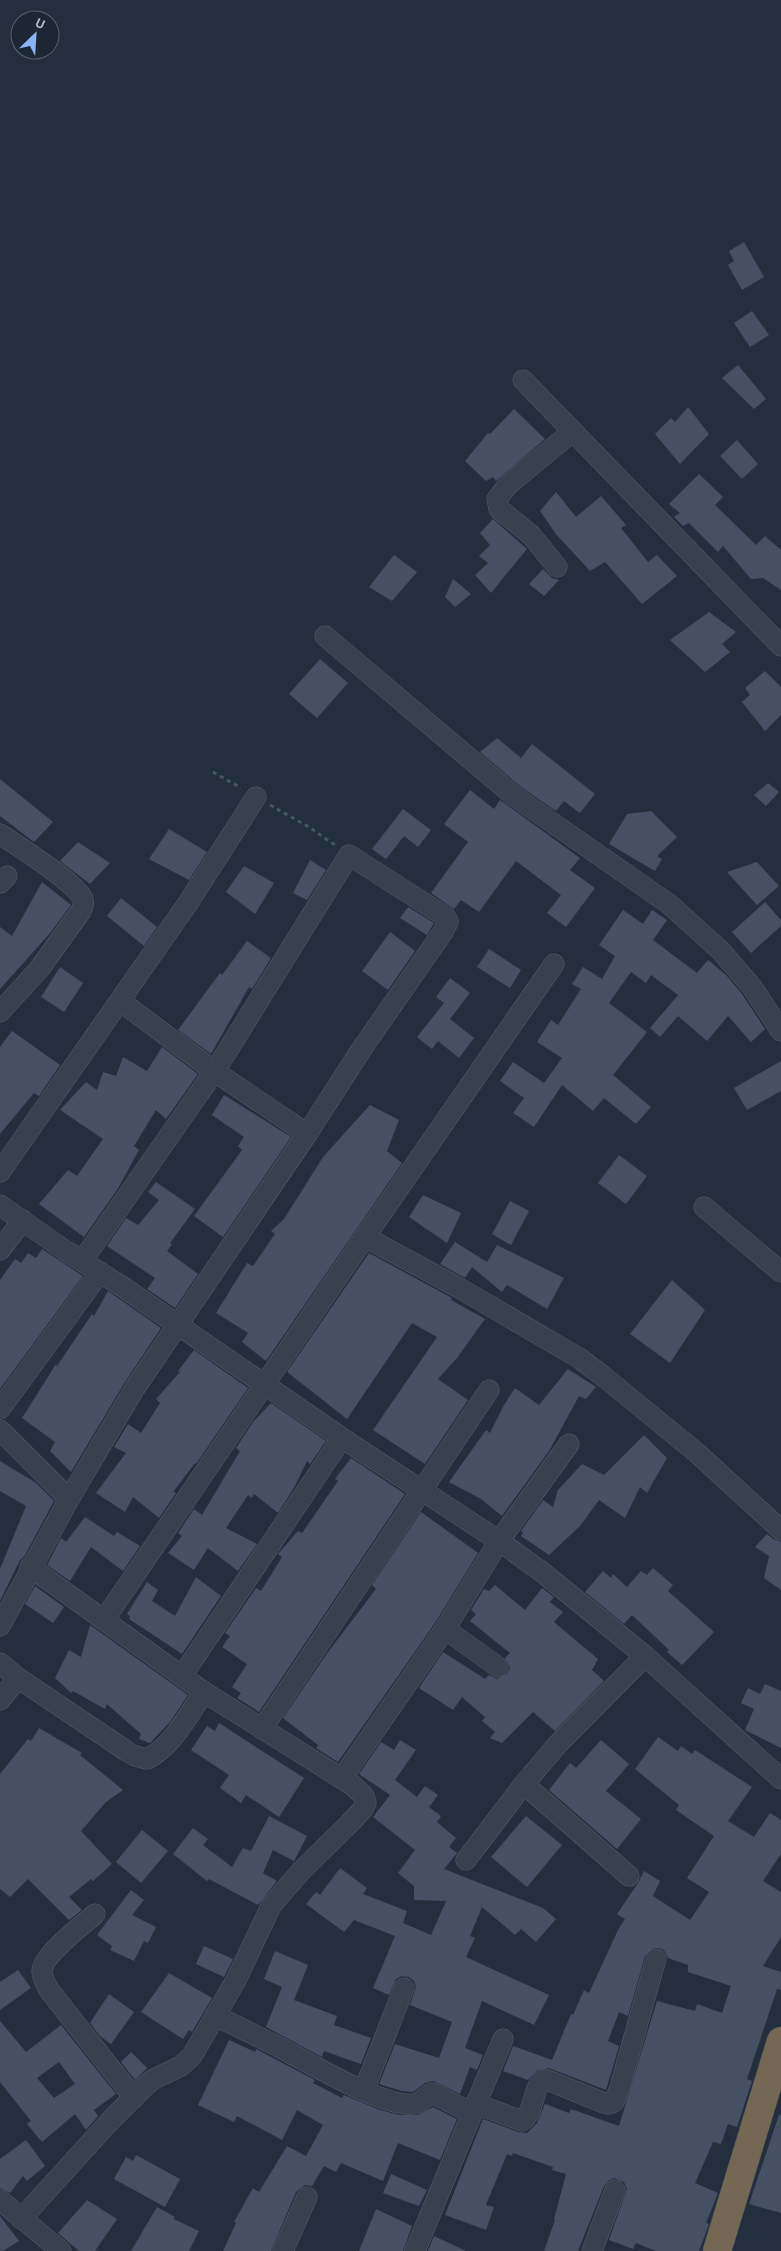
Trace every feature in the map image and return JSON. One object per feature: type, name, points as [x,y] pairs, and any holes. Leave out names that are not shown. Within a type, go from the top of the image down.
[{"type":"highway","points":[[717,2251],[779,2057]]},
{"type":"street","points":[[523,380],[781,646]]},
{"type":"street","points":[[556,567],[531,535],[499,509],[496,499],[508,485],[572,432]]},
{"type":"street","points":[[325,636],[514,796],[670,904],[721,952],[752,987],[781,1031]]},
{"type":"street","points":[[0,1172],[188,903],[256,797]]},
{"type":"street","points":[[0,834],[68,883],[82,897],[84,904],[40,968],[0,1012]]},
{"type":"street","points":[[0,1626],[30,1567],[135,1388],[448,922],[446,916],[349,854],[214,1071],[82,1261]]},
{"type":"street","points":[[104,1620],[554,964]]},
{"type":"street","points":[[120,1001],[214,1071],[307,1134]]},
{"type":"street","points":[[0,1205],[342,1438],[499,1541],[549,1578],[645,1656],[781,1779]]},
{"type":"street","points":[[704,1206],[781,1272]]},
{"type":"street","points":[[0,1250],[23,1220]]},
{"type":"street","points":[[365,1237],[461,1289],[578,1358],[603,1376],[689,1447],[781,1530]]},
{"type":"street","points":[[0,1409],[100,1272]]},
{"type":"street","points":[[262,1728],[489,1390]]},
{"type":"street","points":[[0,1430],[69,1499]]},
{"type":"street","points":[[182,1676],[342,1438]]},
{"type":"street","points":[[342,1778],[445,1630],[499,1541],[569,1444]]},
{"type":"street","points":[[30,1567],[204,1692],[342,1778],[364,1796],[365,1806],[348,1826],[301,1871],[271,1906],[216,2016],[199,2046],[185,2064],[152,2080],[111,2120],[7,2209],[61,2251]]},
{"type":"street","points":[[445,1630],[498,1666]]},
{"type":"street","points":[[466,1860],[524,1784],[558,1744],[645,1656]]},
{"type":"street","points":[[0,1663],[18,1678],[128,1752],[147,1759],[158,1751],[175,1733],[204,1692]]},
{"type":"street","points":[[0,1700],[18,1678]]},
{"type":"street","points":[[524,1784],[629,1876]]},
{"type":"street","points":[[95,1914],[51,1954],[43,1967],[42,1976],[55,1998],[134,2098]]},
{"type":"street","points":[[216,2016],[289,2052],[328,2075],[396,2102],[411,2104],[421,2102],[432,2093],[474,2108],[522,2120],[527,2116],[540,2083],[548,2079],[596,2100],[612,2104],[619,2090],[656,1959]]},
{"type":"street","points":[[364,2090],[404,1988]]},
{"type":"street","points":[[415,2251],[503,2039]]},
{"type":"street","points":[[592,2251],[615,2190]]},
{"type":"street","points":[[283,2251],[308,2197]]},
{"type":"path","points":[[213,772],[309,827],[349,854]]},
{"type":"building","points":[[744,242],[764,277],[742,290],[728,265],[734,261],[729,251]]},
{"type":"building","points":[[752,311],[769,335],[750,347],[734,323]]},
{"type":"building","points":[[738,365],[766,399],[754,409],[722,378]]},
{"type":"building","points":[[688,407],[709,434],[680,464],[655,434],[671,418],[675,422]]},
{"type":"building","points":[[514,409],[545,439],[496,481],[493,477],[486,481],[465,461],[488,433],[490,434]]},
{"type":"building","points":[[737,440],[758,464],[742,479],[720,456]]},
{"type":"building","points":[[699,474],[723,497],[715,505],[756,545],[765,536],[781,550],[781,590],[763,578],[751,579],[723,546],[718,552],[689,523],[683,526],[674,517],[680,513],[669,504]]},
{"type":"building","points":[[556,492],[576,517],[601,496],[626,525],[621,528],[648,562],[657,555],[677,576],[642,604],[605,562],[590,571],[556,534],[540,511]]},
{"type":"building","points":[[493,519],[527,549],[491,593],[475,575],[488,563],[479,556],[490,545],[480,533]]},
{"type":"building","points":[[394,555],[417,572],[392,601],[369,587]]},
{"type":"building","points":[[543,569],[552,578],[559,580],[544,596],[529,584]]},
{"type":"building","points":[[453,579],[471,594],[455,607],[445,597]]},
{"type":"building","points":[[709,612],[736,632],[722,644],[730,652],[705,672],[670,640]]},
{"type":"building","points":[[320,659],[348,683],[317,718],[289,694]]},
{"type":"building","points":[[765,671],[781,687],[781,715],[765,731],[742,702],[750,695],[745,688]]},
{"type":"building","points":[[497,738],[521,758],[532,744],[595,794],[580,813],[564,801],[556,811],[521,787],[480,752]]},
{"type":"building","points":[[0,779],[53,822],[34,842],[0,816]]},
{"type":"building","points":[[768,783],[779,792],[766,806],[754,795]]},
{"type":"building","points":[[470,790],[494,809],[500,800],[580,858],[570,870],[595,888],[566,927],[547,913],[561,895],[516,861],[479,912],[461,900],[454,909],[431,893],[468,842],[444,824]]},
{"type":"building","points":[[403,809],[431,830],[418,847],[404,836],[386,859],[372,849]]},
{"type":"building","points":[[651,811],[677,837],[657,856],[662,859],[655,871],[609,844],[627,814]]},
{"type":"building","points":[[169,829],[207,852],[189,880],[149,859]]},
{"type":"building","points":[[78,842],[110,863],[90,884],[60,861]]},
{"type":"building","points":[[310,860],[326,870],[307,900],[293,893]]},
{"type":"building","points":[[757,862],[779,886],[757,905],[727,872]]},
{"type":"building","points":[[244,866],[274,883],[255,914],[226,892]]},
{"type":"building","points":[[42,882],[71,905],[51,932],[0,989],[0,927],[12,936]]},
{"type":"building","points":[[121,898],[157,927],[144,946],[107,916]]},
{"type":"building","points":[[765,902],[781,920],[781,926],[751,953],[732,932]]},
{"type":"building","points":[[408,907],[434,923],[427,935],[400,918]]},
{"type":"building","points":[[623,910],[643,924],[652,910],[667,920],[653,940],[697,973],[708,960],[726,975],[742,994],[765,1029],[751,1042],[728,1016],[707,1041],[678,1016],[660,1037],[650,1028],[678,995],[651,975],[646,983],[631,972],[609,1003],[647,1032],[613,1075],[651,1107],[636,1124],[604,1098],[593,1111],[562,1085],[534,1127],[513,1113],[524,1098],[500,1081],[513,1062],[544,1083],[562,1058],[537,1042],[551,1020],[558,1025],[581,989],[572,984],[583,967],[602,979],[615,956],[599,945]]},
{"type":"building","points":[[390,932],[415,951],[388,990],[362,971]]},
{"type":"building","points":[[247,941],[271,958],[252,989],[249,987],[211,1054],[178,1030],[220,973],[222,975]]},
{"type":"building","points":[[489,949],[521,970],[510,988],[477,967]]},
{"type":"building","points":[[60,967],[83,983],[64,1012],[41,997]]},
{"type":"building","points":[[450,978],[470,993],[450,1019],[474,1038],[459,1058],[438,1041],[432,1049],[417,1037],[444,1003],[436,997]]},
{"type":"building","points":[[12,1031],[60,1065],[39,1096],[34,1093],[0,1134],[0,1047]]},
{"type":"building","points":[[162,1047],[198,1074],[166,1119],[156,1110],[134,1146],[139,1150],[117,1190],[84,1237],[39,1204],[68,1170],[77,1176],[103,1139],[60,1110],[86,1082],[97,1090],[103,1072],[116,1076],[123,1057],[147,1071]]},
{"type":"building","points":[[781,1061],[781,1091],[747,1110],[734,1088]]},
{"type":"building","points":[[224,1095],[291,1137],[223,1237],[194,1216],[242,1150],[238,1146],[244,1137],[212,1115]]},
{"type":"building","points":[[370,1105],[399,1120],[387,1151],[402,1163],[266,1361],[242,1342],[248,1333],[216,1313],[247,1263],[253,1266],[275,1234],[271,1231],[284,1219],[323,1157]]},
{"type":"building","points":[[619,1155],[647,1176],[626,1204],[598,1183]]},
{"type":"building","points":[[156,1182],[195,1209],[170,1243],[172,1244],[167,1251],[198,1274],[175,1308],[147,1289],[155,1278],[107,1246],[126,1218],[138,1225],[159,1200],[148,1192]]},
{"type":"building","points":[[423,1195],[461,1213],[447,1243],[409,1217]]},
{"type":"building","points":[[510,1201],[529,1211],[511,1245],[492,1234]]},
{"type":"building","points":[[455,1242],[487,1262],[497,1245],[564,1278],[547,1309],[507,1285],[502,1292],[472,1267],[465,1278],[440,1264]]},
{"type":"building","points":[[42,1249],[83,1276],[0,1389],[0,1280],[15,1259],[21,1263],[28,1253],[36,1258]]},
{"type":"building","points":[[369,1253],[452,1298],[451,1300],[485,1319],[457,1358],[438,1379],[468,1400],[425,1464],[373,1430],[437,1337],[412,1323],[347,1419],[287,1372]]},
{"type":"building","points":[[672,1280],[705,1310],[670,1363],[630,1334]]},
{"type":"building","points":[[108,1291],[161,1328],[125,1382],[71,1472],[50,1451],[55,1442],[22,1418],[56,1364],[57,1366],[92,1314],[94,1316]]},
{"type":"building","points":[[194,1350],[248,1388],[196,1464],[173,1492],[176,1493],[159,1518],[133,1497],[125,1512],[96,1493],[126,1453],[114,1447],[128,1424],[141,1433],[160,1403],[156,1399],[180,1372],[178,1371]]},
{"type":"building","points":[[568,1369],[596,1387],[586,1399],[579,1396],[549,1451],[502,1516],[481,1499],[449,1482],[486,1430],[490,1433],[515,1388],[539,1405]]},
{"type":"building","points":[[271,1403],[326,1441],[310,1464],[307,1461],[295,1486],[278,1513],[254,1494],[252,1498],[248,1495],[226,1528],[257,1544],[238,1571],[208,1548],[194,1570],[168,1553],[182,1536],[178,1533],[194,1509],[202,1515],[240,1451],[236,1448],[253,1422]]},
{"type":"building","points":[[644,1435],[667,1458],[647,1493],[640,1487],[625,1518],[599,1500],[580,1526],[549,1555],[521,1536],[523,1533],[521,1531],[543,1500],[553,1507],[558,1490],[582,1464],[604,1475]]},
{"type":"building","points":[[351,1458],[405,1494],[259,1712],[237,1698],[241,1693],[232,1687],[247,1664],[222,1647],[230,1636],[225,1633],[256,1588],[261,1591],[282,1557],[278,1554],[298,1531],[302,1533],[338,1481],[335,1479]]},
{"type":"building","points":[[0,1461],[36,1483],[54,1501],[24,1557],[20,1560],[0,1601],[0,1569],[26,1506],[0,1491]]},
{"type":"building","points":[[421,1512],[478,1553],[435,1623],[338,1762],[316,1748],[318,1745],[283,1718],[328,1652],[376,1589],[372,1585]]},
{"type":"building","points":[[85,1517],[114,1536],[117,1532],[140,1546],[123,1571],[91,1547],[70,1581],[47,1565],[61,1538],[66,1542]]},
{"type":"building","points":[[767,1534],[781,1542],[781,1590],[764,1578],[769,1556],[755,1547]]},
{"type":"building","points":[[653,1568],[673,1585],[668,1591],[714,1632],[682,1665],[632,1615],[624,1624],[585,1592],[603,1571],[611,1578],[613,1574],[627,1587],[641,1571],[647,1575]]},
{"type":"building","points":[[196,1577],[221,1596],[182,1654],[129,1619],[130,1616],[127,1614],[147,1582],[158,1590],[152,1601],[175,1616]]},
{"type":"building","points":[[495,1585],[525,1610],[542,1588],[554,1597],[550,1602],[563,1612],[554,1622],[598,1659],[592,1670],[604,1681],[555,1731],[533,1712],[502,1743],[490,1738],[495,1732],[482,1721],[485,1717],[462,1697],[453,1710],[419,1688],[443,1652],[485,1679],[489,1675],[497,1679],[507,1674],[510,1668],[505,1658],[510,1653],[470,1621],[476,1614],[471,1610],[484,1589],[489,1591]]},
{"type":"building","points":[[35,1586],[64,1607],[53,1623],[25,1604]]},
{"type":"building","points":[[90,1625],[188,1695],[170,1722],[150,1743],[139,1739],[141,1734],[107,1704],[105,1709],[73,1691],[71,1693],[55,1678],[69,1650],[81,1657]]},
{"type":"building","points":[[765,1684],[781,1691],[781,1748],[745,1730],[754,1709],[741,1703],[748,1688],[760,1694]]},
{"type":"building","points":[[219,1723],[304,1778],[279,1817],[246,1795],[241,1803],[220,1788],[229,1775],[191,1750],[207,1726],[215,1731]]},
{"type":"building","points":[[39,1728],[82,1753],[80,1755],[123,1790],[106,1802],[81,1831],[112,1864],[93,1881],[91,1879],[69,1897],[82,1910],[69,1920],[28,1879],[10,1897],[0,1889],[0,1774],[28,1739],[31,1741]]},
{"type":"building","points":[[658,1737],[678,1751],[681,1746],[692,1754],[695,1750],[752,1787],[728,1821],[754,1837],[770,1813],[781,1820],[781,1854],[763,1881],[781,1892],[781,1937],[763,1966],[781,1972],[781,1990],[777,1989],[747,2079],[752,2081],[737,2127],[728,2124],[721,2144],[713,2142],[695,2183],[718,2193],[706,2223],[709,2224],[699,2251],[656,2251],[636,2243],[633,2249],[609,2240],[627,2189],[624,2182],[614,2178],[604,2186],[578,2251],[544,2251],[555,2220],[566,2174],[552,2170],[553,2167],[513,2153],[512,2156],[507,2154],[486,2205],[494,2207],[486,2230],[445,2215],[483,2119],[518,2132],[527,2133],[537,2123],[545,2104],[569,2113],[571,2109],[619,2126],[657,2001],[695,2011],[697,2004],[722,2013],[731,1986],[688,1972],[688,1965],[668,1958],[664,1950],[653,1948],[645,1956],[628,2016],[619,2012],[608,2041],[619,2046],[606,2090],[549,2068],[538,2070],[528,2080],[503,2071],[513,2046],[552,2060],[571,2014],[573,2015],[584,1990],[589,1993],[625,1919],[617,1914],[644,1871],[660,1881],[653,1896],[690,1920],[709,1892],[687,1878],[714,1836],[676,1810],[679,1805],[635,1769]]},
{"type":"building","points":[[400,1740],[416,1750],[395,1780],[417,1797],[425,1786],[438,1795],[429,1807],[441,1816],[437,1822],[456,1838],[449,1847],[457,1853],[444,1869],[543,1908],[556,1919],[536,1942],[521,1929],[515,1935],[482,1907],[470,1936],[475,1938],[466,1957],[549,1995],[534,2025],[482,2001],[465,2048],[483,2055],[477,2070],[470,2067],[460,2094],[433,2081],[425,2083],[413,2092],[402,2091],[379,2084],[395,2044],[439,2058],[452,2022],[410,2005],[416,1987],[414,1981],[409,1977],[402,1976],[396,1979],[389,1995],[373,1988],[395,1936],[354,1920],[344,1932],[306,1904],[316,1892],[320,1895],[340,1868],[367,1888],[363,1894],[407,1911],[403,1923],[431,1935],[446,1901],[414,1900],[414,1886],[398,1873],[415,1850],[373,1817],[390,1795],[359,1774],[381,1742],[394,1750]]},
{"type":"building","points":[[601,1740],[629,1764],[606,1791],[641,1819],[617,1849],[549,1790],[570,1763],[576,1768]]},
{"type":"building","points":[[269,1816],[307,1836],[294,1861],[273,1850],[263,1873],[277,1881],[258,1905],[209,1879],[207,1881],[173,1854],[193,1828],[208,1839],[203,1845],[232,1867],[243,1848],[251,1851]]},
{"type":"building","points":[[526,1816],[562,1845],[527,1887],[491,1857]]},
{"type":"building","points":[[142,1830],[168,1851],[141,1883],[116,1862]]},
{"type":"building","points":[[131,1890],[144,1900],[132,1915],[156,1927],[148,1943],[144,1941],[134,1961],[110,1950],[112,1946],[97,1935]]},
{"type":"building","points":[[204,1946],[233,1959],[224,1977],[196,1964]]},
{"type":"building","points":[[275,1951],[308,1965],[294,2000],[337,2016],[334,2025],[371,2038],[361,2064],[324,2051],[322,2057],[266,2027],[282,1987],[264,1979]]},
{"type":"building","points":[[18,1970],[31,1988],[0,2010],[0,1982]]},
{"type":"building","points":[[169,1973],[212,1998],[192,2032],[189,2030],[183,2039],[141,2012]]},
{"type":"building","points":[[109,1994],[134,2012],[111,2044],[100,2036],[90,2023]]},
{"type":"building","points":[[0,2021],[26,2052],[61,2025],[116,2094],[94,2110],[98,2116],[86,2130],[75,2114],[42,2142],[27,2124],[31,2121],[0,2082]],"holes":[[[59,2062],[75,2084],[54,2098],[37,2078]]]},
{"type":"building","points":[[229,2040],[255,2052],[256,2049],[315,2080],[313,2083],[342,2098],[344,2095],[380,2110],[399,2115],[418,2115],[433,2107],[457,2119],[440,2160],[398,2143],[383,2181],[341,2163],[336,2172],[324,2166],[312,2186],[305,2185],[296,2192],[271,2251],[223,2251],[236,2223],[234,2222],[253,2188],[259,2192],[287,2146],[306,2156],[323,2125],[297,2110],[282,2140],[237,2116],[234,2122],[198,2105]]},
{"type":"building","points":[[131,2052],[147,2068],[135,2080],[121,2062]]},
{"type":"building","points":[[779,2115],[781,2115],[781,2213],[749,2204]]},
{"type":"building","points":[[26,2140],[45,2166],[27,2181],[23,2176],[10,2193],[0,2188],[0,2159]]},
{"type":"building","points":[[136,2155],[180,2179],[165,2207],[114,2179],[126,2157],[133,2161]]},
{"type":"building","points":[[391,2174],[427,2190],[419,2206],[383,2193]]},
{"type":"building","points":[[87,2200],[117,2219],[95,2251],[79,2251],[58,2233]]},
{"type":"building","points":[[157,2207],[175,2217],[174,2219],[199,2231],[189,2251],[131,2251]]},
{"type":"building","points":[[376,2209],[412,2226],[403,2251],[359,2251]]},
{"type":"building","points":[[0,2216],[19,2241],[3,2251],[0,2251]]},
{"type":"building","points":[[434,2236],[466,2251],[428,2251]]}]
